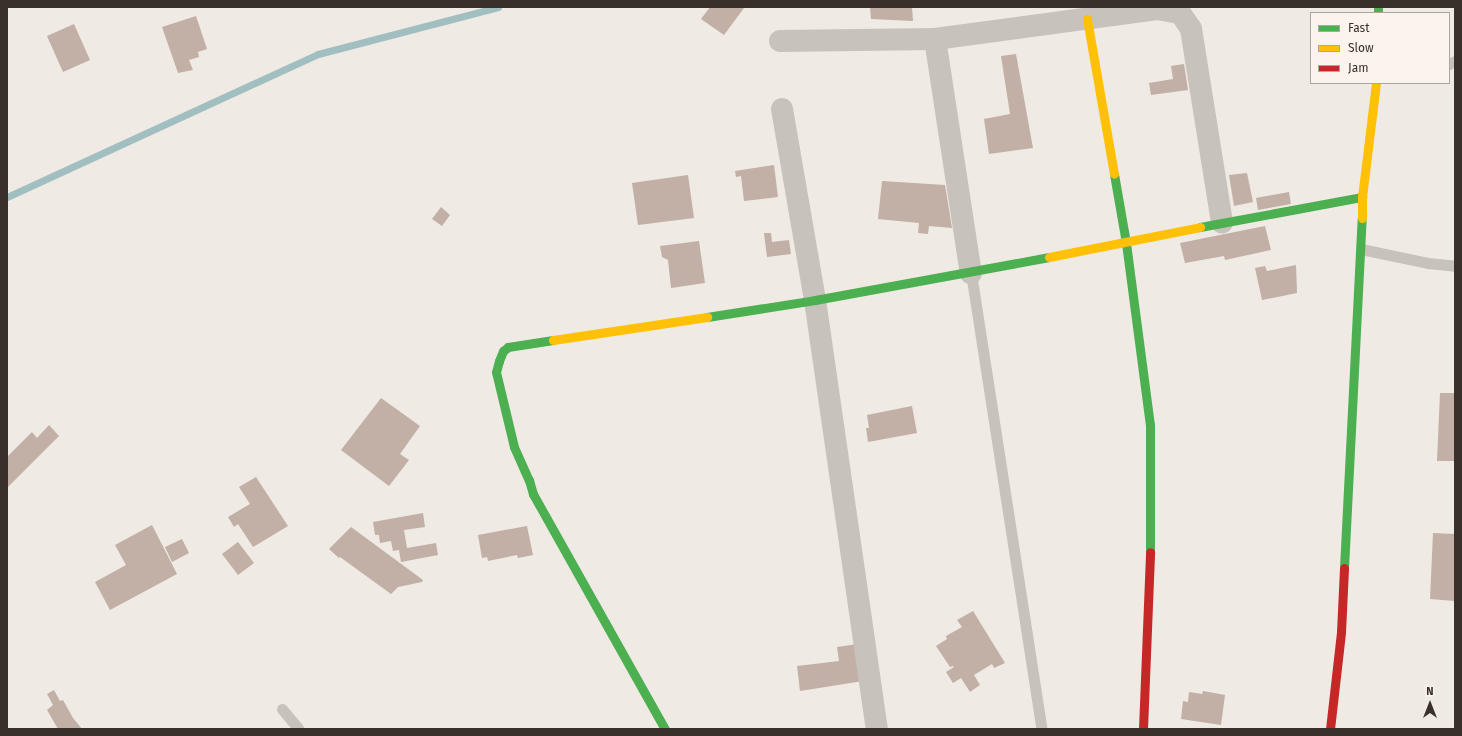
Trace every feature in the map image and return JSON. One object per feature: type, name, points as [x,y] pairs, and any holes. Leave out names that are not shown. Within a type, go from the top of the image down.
[{"type":"street","points":[[780,41],[935,39],[1157,9],[1180,13],[1191,29],[1222,223]]},
{"type":"street","points":[[1087,19],[1126,243],[1150,425],[1150,579],[1144,729]]},
{"type":"street","points":[[935,39],[971,273]]},
{"type":"street","points":[[1330,729],[1341,632],[1361,249],[1362,197],[1376,84]]},
{"type":"street","points":[[782,109],[815,300],[878,729]]},
{"type":"street","points":[[665,729],[533,494],[529,480],[514,447],[496,372],[503,351],[508,347],[815,300],[971,273],[1362,197]]},
{"type":"lane","points":[[1361,249],[1428,263],[1455,266]]},
{"type":"lane","points":[[971,273],[1042,729]]},
{"type":"lane","points":[[282,709],[300,729]]},
{"type":"building","points":[[710,7],[744,8],[724,35],[701,19]]},
{"type":"building","points":[[870,7],[912,7],[913,21],[871,19]]},
{"type":"building","points":[[196,16],[207,49],[198,52],[199,57],[189,60],[193,70],[178,73],[162,27]]},
{"type":"building","points":[[74,24],[90,60],[63,72],[47,36]]},
{"type":"building","points":[[1016,54],[1033,148],[989,154],[984,119],[1010,114],[1001,56]]},
{"type":"building","points":[[1184,64],[1188,90],[1151,95],[1149,83],[1173,79],[1171,66]]},
{"type":"building","points":[[774,165],[778,197],[744,201],[741,176],[736,177],[735,171]]},
{"type":"building","points":[[1247,173],[1253,202],[1234,206],[1229,175]]},
{"type":"building","points":[[688,175],[694,218],[638,225],[632,183]]},
{"type":"building","points":[[882,181],[945,185],[952,228],[929,226],[928,234],[918,233],[919,223],[878,219]]},
{"type":"building","points":[[1289,192],[1291,204],[1258,210],[1256,198]]},
{"type":"building","points":[[441,207],[450,215],[442,226],[432,219]]},
{"type":"building","points":[[1265,226],[1271,250],[1225,260],[1224,256],[1185,263],[1180,243]]},
{"type":"building","points":[[764,233],[771,233],[772,242],[789,240],[791,254],[767,257]]},
{"type":"building","points":[[699,241],[705,283],[671,288],[668,260],[662,257],[660,246]]},
{"type":"building","points":[[1296,265],[1297,293],[1262,300],[1255,268],[1265,266],[1267,271]]},
{"type":"building","points":[[1440,393],[1455,393],[1455,461],[1437,461]]},
{"type":"building","points":[[381,398],[420,426],[400,454],[409,460],[389,486],[341,450]]},
{"type":"building","points":[[912,406],[917,433],[868,442],[866,428],[869,428],[867,415]]},
{"type":"building","points":[[49,425],[59,436],[7,488],[7,457],[32,432],[37,438]]},
{"type":"building","points":[[256,477],[288,526],[253,547],[238,524],[234,527],[228,517],[250,504],[239,487]]},
{"type":"building","points":[[423,513],[425,527],[404,530],[407,548],[436,543],[438,555],[401,562],[399,550],[393,551],[391,541],[380,543],[379,535],[375,535],[373,522]]},
{"type":"building","points":[[152,525],[177,574],[110,610],[95,582],[126,565],[115,545]]},
{"type":"building","points":[[527,526],[533,555],[518,558],[517,555],[488,561],[487,557],[482,558],[478,535]]},
{"type":"building","points":[[351,527],[423,580],[422,582],[398,587],[391,594],[340,557],[339,558],[329,549]]},
{"type":"building","points":[[1433,533],[1455,534],[1455,601],[1430,599]]},
{"type":"building","points":[[182,539],[189,553],[172,562],[165,547]]},
{"type":"building","points":[[238,542],[254,563],[238,575],[222,554]]},
{"type":"building","points":[[973,611],[1005,663],[994,668],[992,664],[974,675],[980,685],[970,692],[961,678],[953,683],[946,672],[954,667],[950,667],[936,646],[947,639],[946,636],[962,627],[957,620]]},
{"type":"building","points":[[858,644],[863,681],[800,691],[797,666],[839,661],[837,647]]},
{"type":"building","points":[[54,690],[60,701],[63,700],[73,718],[82,729],[58,729],[47,710],[53,705],[47,694]]},
{"type":"building","points":[[1203,691],[1225,695],[1221,725],[1181,719],[1183,701],[1188,702],[1189,692],[1202,694]]},
{"type":"waterway","points":[[7,197],[318,54],[498,7]]},
{"type":"traffic: fast","points":[[1378,7],[1378,12]]},
{"type":"traffic: fast","points":[[1114,174],[1126,243],[1150,425],[1150,552]]},
{"type":"traffic: fast","points":[[1200,227],[1362,197]]},
{"type":"traffic: fast","points":[[1344,568],[1362,218]]},
{"type":"traffic: fast","points":[[707,317],[815,300],[1049,257]]},
{"type":"traffic: fast","points":[[553,340],[508,347],[503,351],[499,361],[496,372],[514,447],[529,480],[533,494],[665,729]]},
{"type":"traffic: slow","points":[[1087,19],[1114,174]]},
{"type":"traffic: slow","points":[[1362,218],[1362,197],[1376,84]]},
{"type":"traffic: slow","points":[[1049,257],[1200,227]]},
{"type":"traffic: slow","points":[[553,340],[707,317]]},
{"type":"traffic: jam","points":[[1143,729],[1150,552]]},
{"type":"traffic: jam","points":[[1330,729],[1341,632],[1344,568]]}]
